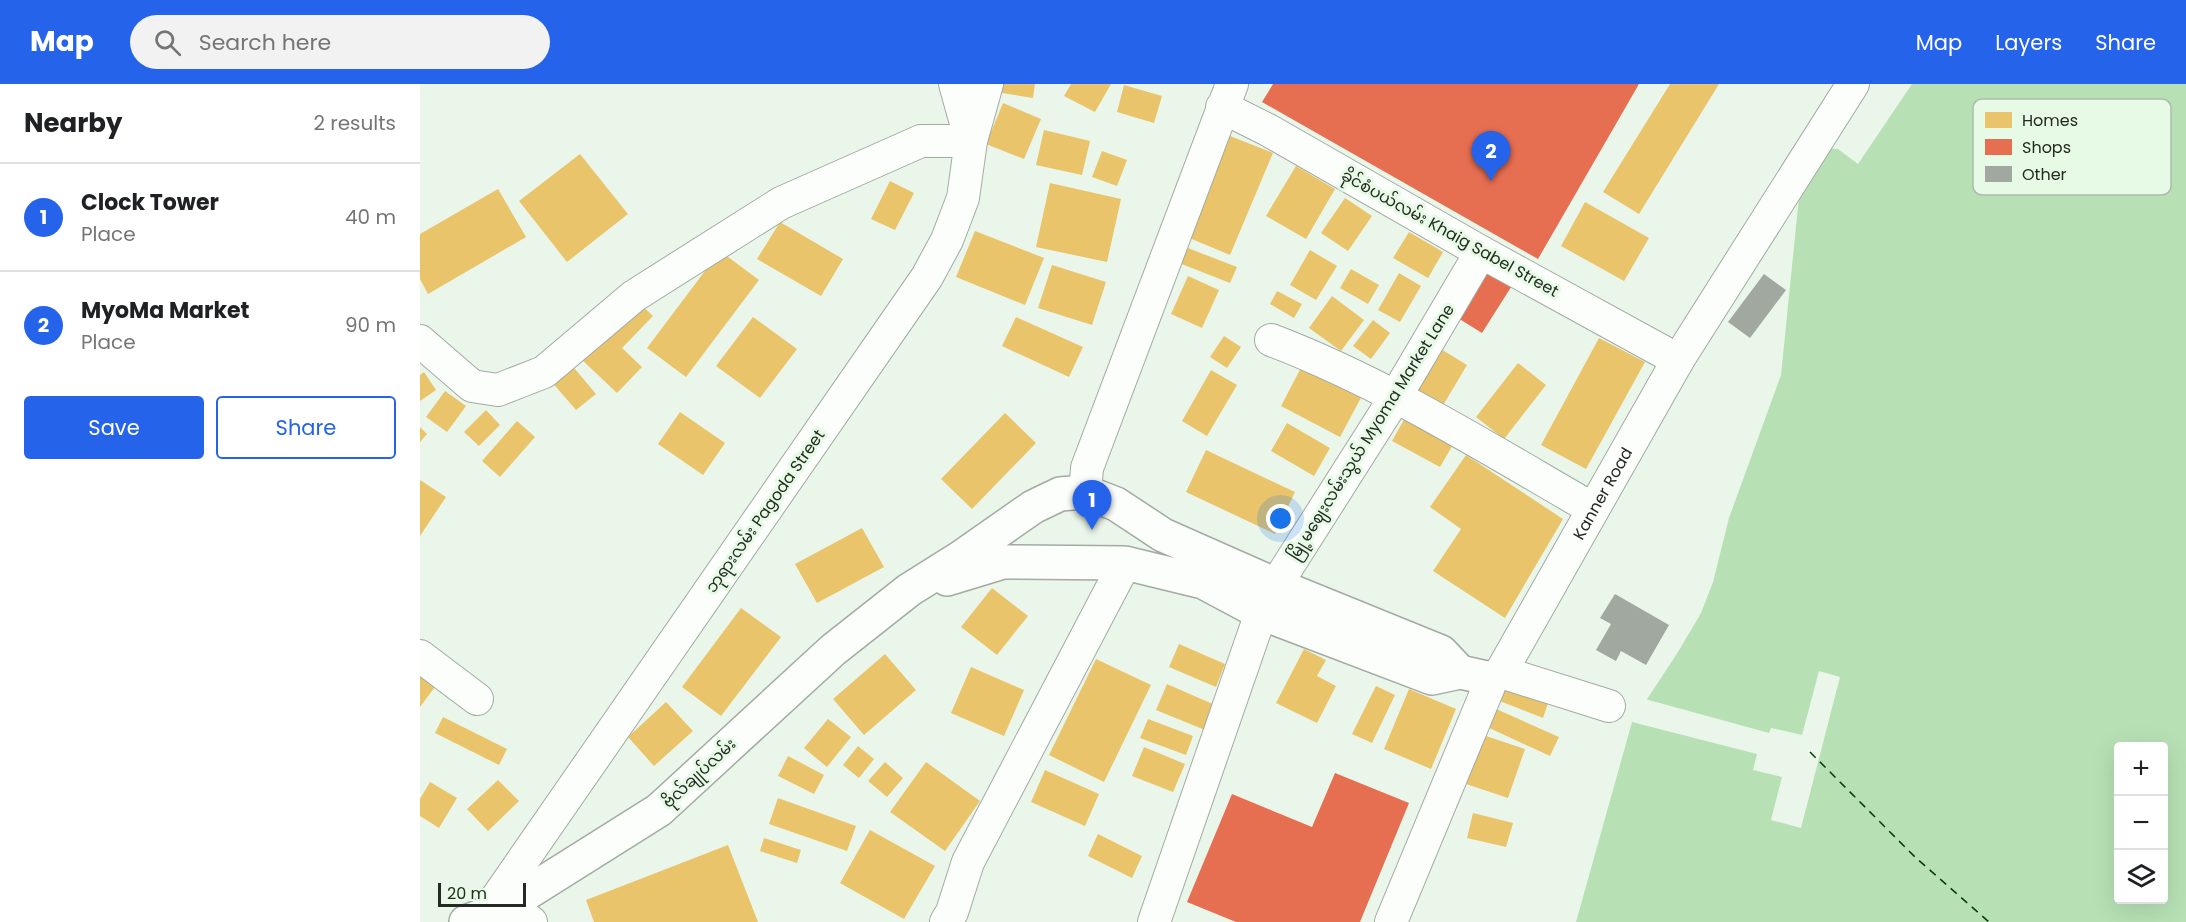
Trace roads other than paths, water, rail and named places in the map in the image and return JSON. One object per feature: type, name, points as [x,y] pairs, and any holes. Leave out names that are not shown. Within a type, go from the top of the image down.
[{"type":"highway","name":"ဗိုလ်ချုပ်လမ်း","points":[[499,917],[659,810],[833,650],[909,590],[1033,507],[1060,494],[1085,492]]},
{"type":"highway","points":[[1085,492],[1116,504],[1268,598]]},
{"type":"highway","points":[[909,590],[1003,562],[1125,563],[1268,598],[1441,652],[1460,672],[1496,676]]},
{"type":"street","points":[[420,341],[472,386],[498,390],[544,372],[634,296],[781,203],[921,141],[971,141],[955,84]]},
{"type":"street","name":"ဘုရားလမ်း Pagoda Street","points":[[499,917],[927,277],[947,240],[963,198],[971,141],[987,84]]},
{"type":"street","name":"Kanner Road","points":[[1391,922],[1496,676],[1678,360],[1853,84]]},
{"type":"street","points":[[1085,492],[1087,468],[1227,96]]},
{"type":"street","name":"ခိုင်စံပယ်လမ်း Khaig Sabel Street","points":[[1227,96],[1268,130],[1481,252],[1678,360]]},
{"type":"street","name":"မြို့မဈေးလမ်းသွယ် Myoma Market Lane","points":[[1154,922],[1268,598],[1396,396],[1481,252]]},
{"type":"street","points":[[1271,340],[1314,356],[1396,396],[1593,509]]},
{"type":"street","points":[[957,919],[968,862],[1125,563]]},
{"type":"street","points":[[420,656],[477,699]]},
{"type":"street","points":[[1496,676],[1609,706]]},
{"type":"place","name":"MyoMa Market","points":[[1491,181]]},
{"type":"place","name":"Clock Tower","points":[[1092,530]]}]
